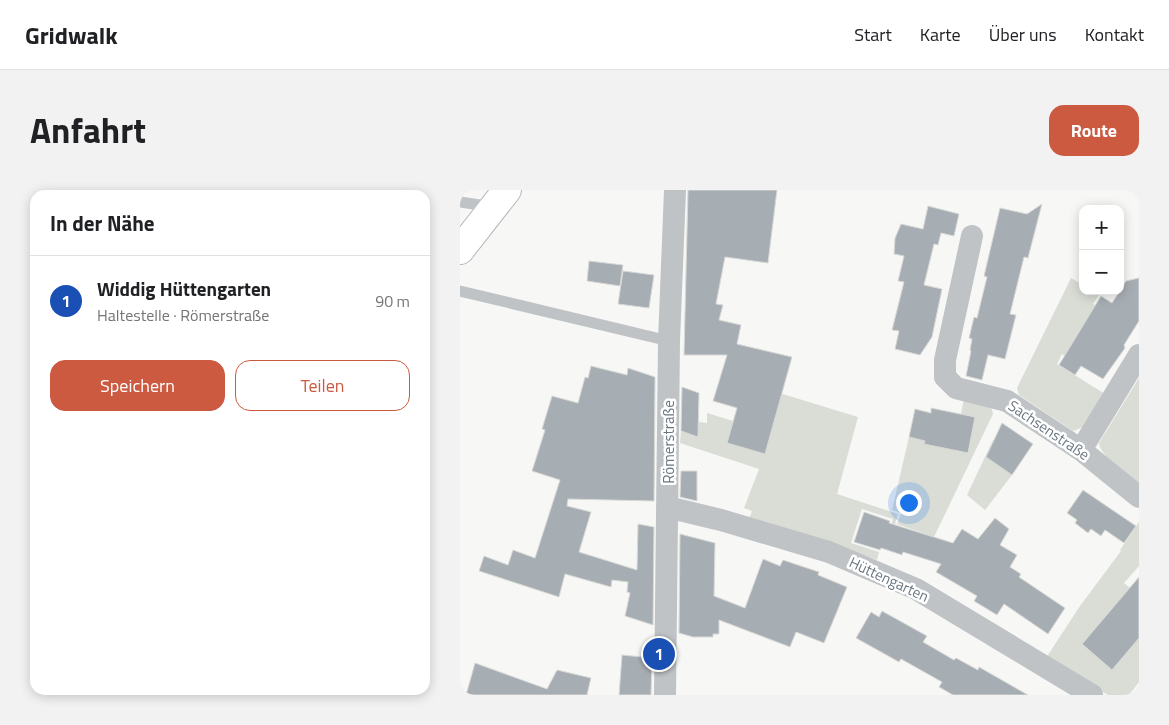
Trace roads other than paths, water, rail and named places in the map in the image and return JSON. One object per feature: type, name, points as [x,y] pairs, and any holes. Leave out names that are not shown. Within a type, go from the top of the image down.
[{"type":"main road","points":[[460,250],[500,199]]},
{"type":"street","name":"Römerstraße","points":[[665,695],[669,341],[675,190]]},
{"type":"street","name":"Sachsenstraße","points":[[972,236],[945,360],[945,377],[956,388],[1007,401],[1081,450],[1139,497]]},
{"type":"street","points":[[1081,450],[1139,354]]},
{"type":"street","name":"Hüttengarten","points":[[667,507],[721,520],[830,552],[916,589],[1092,695]]},
{"type":"lane","points":[[460,202],[500,199]]},
{"type":"lane","points":[[460,290],[669,341]]},
{"type":"place","name":"Widdig Hüttengarten","points":[[659,654]]}]
